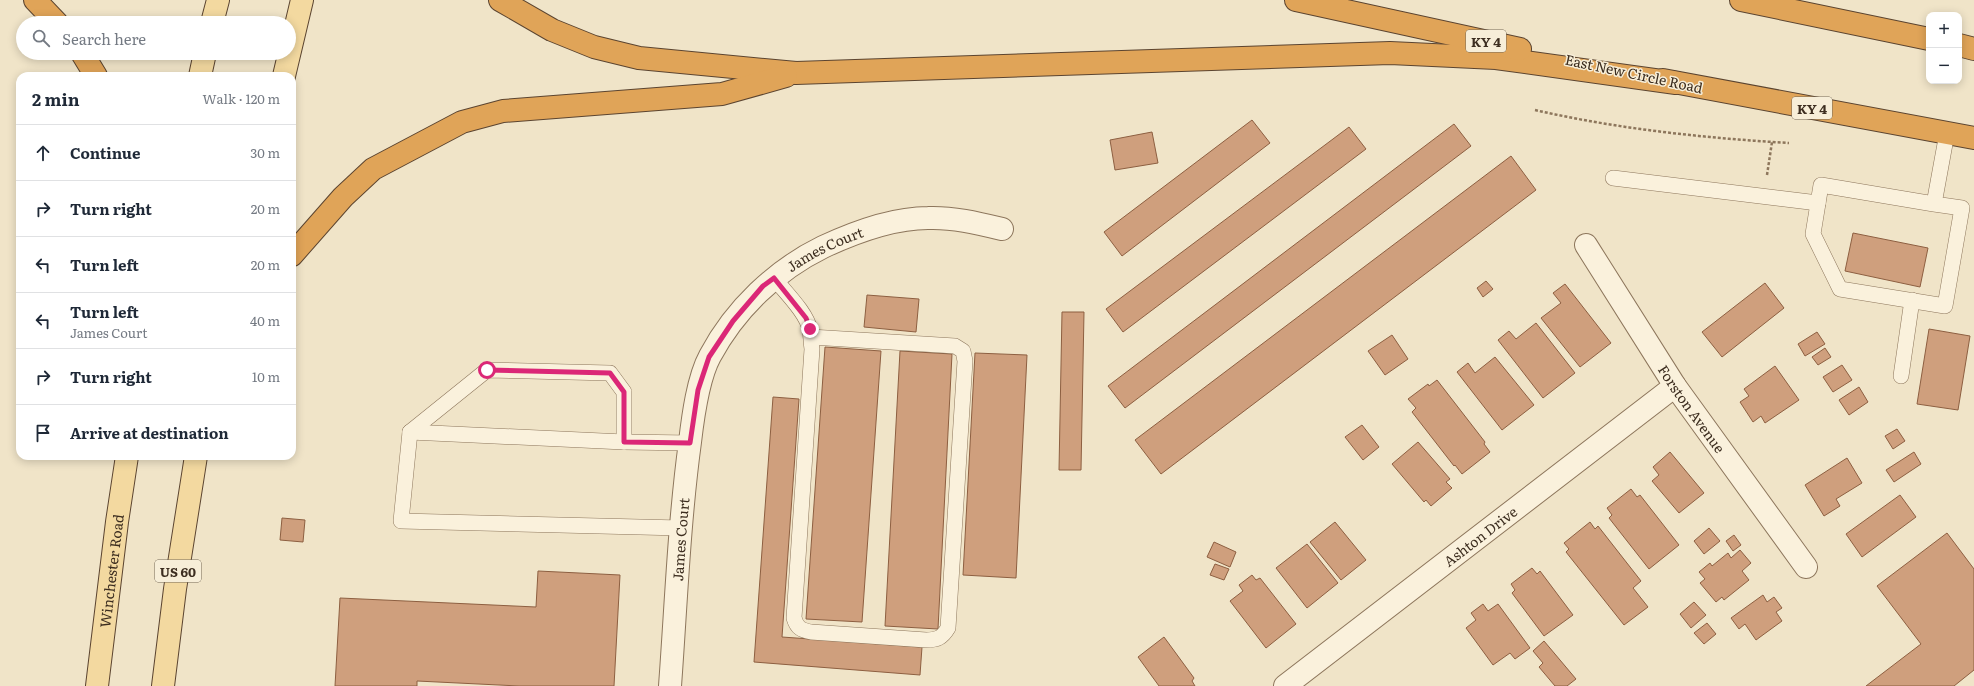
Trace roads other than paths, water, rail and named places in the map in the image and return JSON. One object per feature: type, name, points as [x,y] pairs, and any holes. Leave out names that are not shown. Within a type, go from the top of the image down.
[{"type":"highway","points":[[35,0],[50,16]]},
{"type":"highway","points":[[500,0],[552,30],[594,47],[639,58],[796,73],[1390,53],[1496,58],[1676,83]]},
{"type":"highway","name":"East New Circle Road","points":[[1296,0],[1676,83],[1974,138]]},
{"type":"highway","points":[[1741,0],[1926,38]]},
{"type":"highway","points":[[1962,46],[1974,48]]},
{"type":"highway","points":[[86,60],[94,72]]},
{"type":"highway","points":[[296,250],[343,197],[372,169],[462,122],[503,111],[722,94],[796,73]]},
{"type":"main road","points":[[214,16],[218,0]]},
{"type":"main road","points":[[296,25],[302,0]]},
{"type":"main road","points":[[201,72],[203,60]]},
{"type":"main road","points":[[285,72],[288,60]]},
{"type":"main road","name":"Winchester Road","points":[[97,686],[117,522],[126,460]]},
{"type":"main road","name":"US 60","points":[[163,686],[175,589],[195,460]]},
{"type":"street","name":"James Court","points":[[670,686],[684,485],[698,390],[709,357],[733,321],[763,286],[802,258],[842,239],[889,224],[927,218],[965,221],[1002,229]]},
{"type":"street","name":"Forston Avenue","points":[[1586,245],[1675,386],[1806,568]]},
{"type":"street","name":"Ashton Drive","points":[[1285,686],[1675,386]]},
{"type":"lane","points":[[1934,204],[1947,133]]},
{"type":"lane","points":[[1613,178],[1818,203]]},
{"type":"lane","points":[[1821,186],[1934,204],[1962,208],[1946,306],[1840,289],[1813,234],[1821,186]]},
{"type":"lane","points":[[774,278],[806,318],[811,337],[812,349],[794,618],[796,625],[801,630],[811,632],[926,640],[935,640],[943,637],[948,628],[965,361],[963,351],[955,346],[811,337]]},
{"type":"lane","points":[[1901,376],[1912,300]]},
{"type":"lane","points":[[624,442],[624,392],[610,373],[487,370],[410,432],[401,521],[681,528]]},
{"type":"lane","points":[[410,432],[624,442],[690,443]]}]
